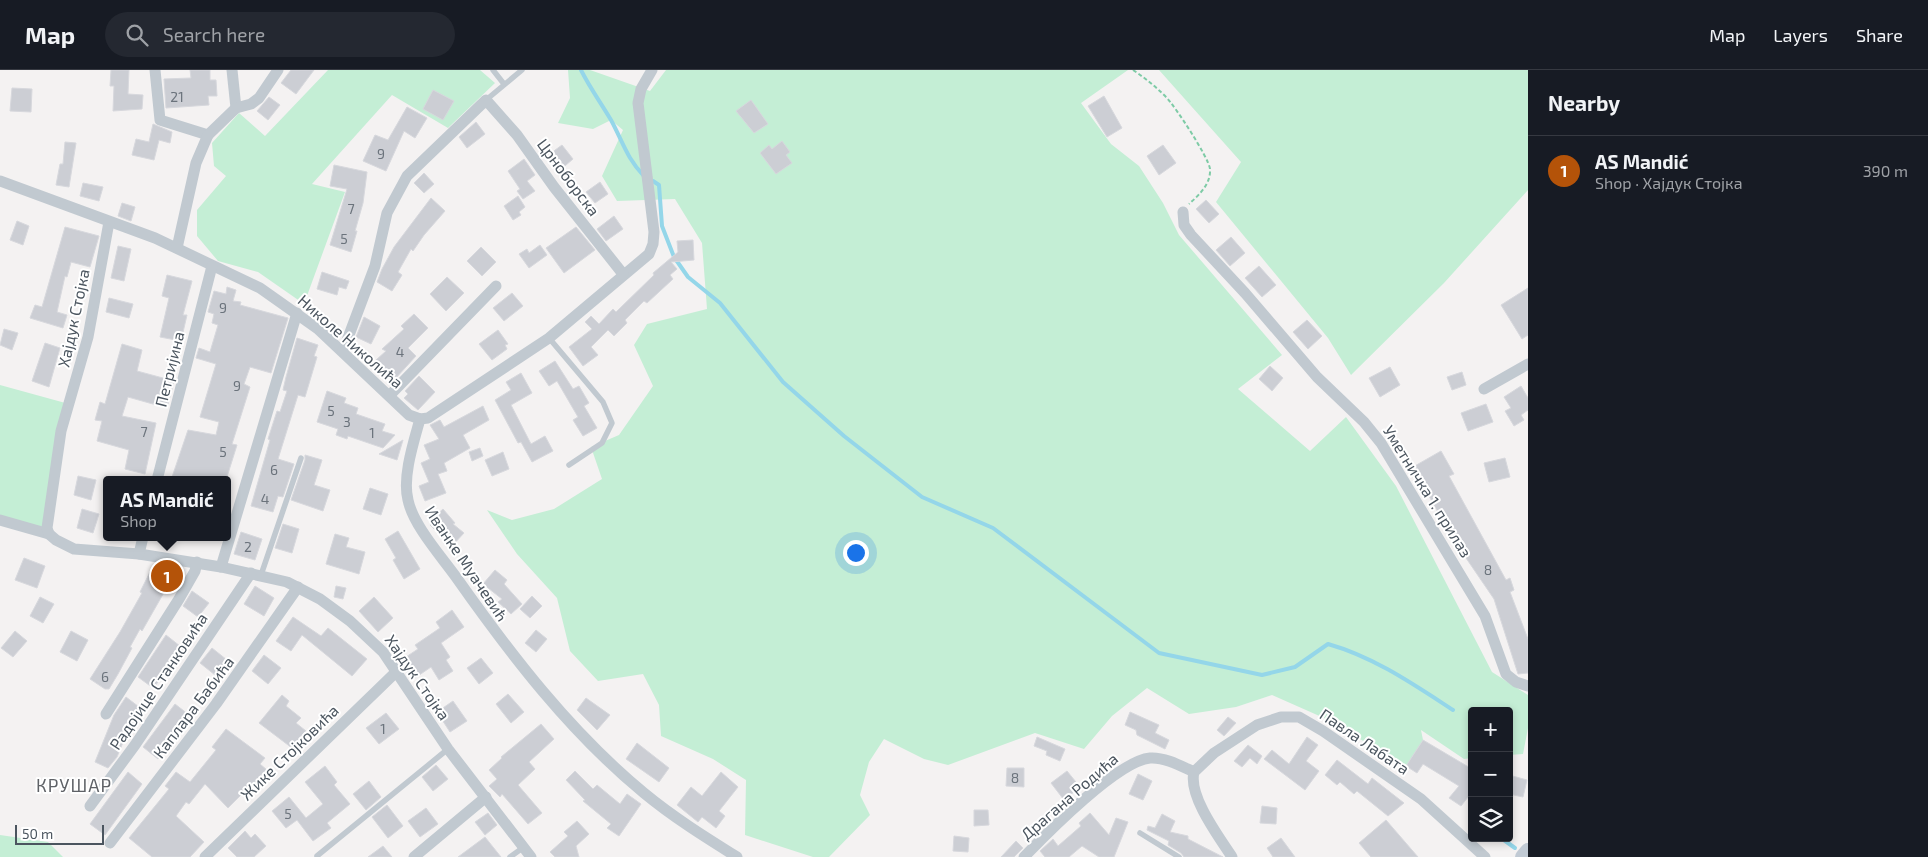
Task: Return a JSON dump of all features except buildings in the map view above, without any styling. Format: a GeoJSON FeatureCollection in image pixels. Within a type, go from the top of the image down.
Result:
{"type":"FeatureCollection","features":[{"type":"Feature","properties":{"kind":"main road"},"geometry":{"type":"LineString","coordinates":[[1523,857],[1528,851]]}},
{"type":"Feature","properties":{"kind":"street"},"geometry":{"type":"LineString","coordinates":[[155,70],[160,120],[208,135]]}},
{"type":"Feature","properties":{"kind":"street"},"geometry":{"type":"LineString","coordinates":[[232,70],[236,108]]}},
{"type":"Feature","properties":{"kind":"street"},"geometry":{"type":"LineString","coordinates":[[177,248],[196,163],[208,135],[236,108],[251,104],[259,98],[278,70]]}},
{"type":"Feature","properties":{"kind":"street"},"geometry":{"type":"LineString","coordinates":[[420,419],[428,418],[464,396],[549,338],[644,258],[652,248],[652,211],[638,103],[641,88],[652,70]]}},
{"type":"Feature","properties":{"kind":"street"},"geometry":{"type":"LineString","coordinates":[[343,352],[375,266],[387,213],[406,176],[486,100]]}},
{"type":"Feature","properties":{"kind":"street","name":"Црноборска"},"geometry":{"type":"LineString","coordinates":[[486,100],[517,134],[539,167],[624,274]]}},
{"type":"Feature","properties":{"kind":"street"},"geometry":{"type":"LineString","coordinates":[[0,181],[109,222]]}},
{"type":"Feature","properties":{"kind":"street","name":"Уметничка 1. прилаз"},"geometry":{"type":"LineString","coordinates":[[1183,212],[1184,225],[1191,236],[1245,293],[1317,377],[1364,422],[1381,443],[1485,616],[1506,674],[1516,682],[1528,686]]}},
{"type":"Feature","properties":{"kind":"street","name":"Николе Николића"},"geometry":{"type":"LineString","coordinates":[[109,222],[177,248],[260,288],[297,313],[343,352],[409,415],[420,419]]}},
{"type":"Feature","properties":{"kind":"street","name":"Хајдук Стојка"},"geometry":{"type":"LineString","coordinates":[[49,534],[47,528],[61,431],[88,337],[109,222]]}},
{"type":"Feature","properties":{"kind":"street","name":"Петријина"},"geometry":{"type":"LineString","coordinates":[[158,476],[212,266]]}},
{"type":"Feature","properties":{"kind":"street"},"geometry":{"type":"LineString","coordinates":[[390,395],[496,286]]}},
{"type":"Feature","properties":{"kind":"street"},"geometry":{"type":"LineString","coordinates":[[231,534],[297,313]]}},
{"type":"Feature","properties":{"kind":"street"},"geometry":{"type":"LineString","coordinates":[[1484,389],[1528,364]]}},
{"type":"Feature","properties":{"kind":"street","name":"Иванке Муачевић"},"geometry":{"type":"LineString","coordinates":[[420,419],[406,486],[408,500],[419,524],[496,633],[559,709],[612,764],[644,793],[690,827],[737,857]]}},
{"type":"Feature","properties":{"kind":"street","name":"Хајдук Стојка"},"geometry":{"type":"LineString","coordinates":[[0,520],[49,534],[56,540],[74,549],[139,554],[197,562],[256,574],[298,587],[320,599],[350,620],[383,652],[448,749],[531,857]]}},
{"type":"Feature","properties":{"kind":"street"},"geometry":{"type":"LineString","coordinates":[[139,554],[142,541]]}},
{"type":"Feature","properties":{"kind":"street"},"geometry":{"type":"LineString","coordinates":[[221,567],[229,541]]}},
{"type":"Feature","properties":{"kind":"street"},"geometry":{"type":"LineString","coordinates":[[106,714],[179,599],[195,571],[197,562]]}},
{"type":"Feature","properties":{"kind":"street","name":"Радојице Станковића"},"geometry":{"type":"LineString","coordinates":[[90,806],[256,574]]}},
{"type":"Feature","properties":{"kind":"street","name":"Каплара Бабића"},"geometry":{"type":"LineString","coordinates":[[110,843],[221,697],[298,587]]}},
{"type":"Feature","properties":{"kind":"street","name":"Жике Стојковића"},"geometry":{"type":"LineString","coordinates":[[205,857],[396,672]]}},
{"type":"Feature","properties":{"kind":"street","name":"Павла Лабата"},"geometry":{"type":"LineString","coordinates":[[1194,772],[1214,753],[1257,725],[1281,717],[1299,717],[1323,731],[1421,799],[1485,857]]}},
{"type":"Feature","properties":{"kind":"street","name":"Драгана Родића"},"geometry":{"type":"LineString","coordinates":[[1024,857],[1046,835],[1126,766],[1153,758],[1178,764],[1194,772]]}},
{"type":"Feature","properties":{"kind":"street"},"geometry":{"type":"LineString","coordinates":[[1194,772],[1193,785],[1203,809],[1232,857]]}},
{"type":"Feature","properties":{"kind":"street"},"geometry":{"type":"LineString","coordinates":[[414,857],[486,797]]}},
{"type":"Feature","properties":{"kind":"lane"},"geometry":{"type":"LineString","coordinates":[[492,70],[504,84]]}},
{"type":"Feature","properties":{"kind":"lane"},"geometry":{"type":"LineString","coordinates":[[486,100],[522,70]]}},
{"type":"Feature","properties":{"kind":"lane"},"geometry":{"type":"LineString","coordinates":[[549,338],[603,402],[612,423],[602,443],[569,465]]}},
{"type":"Feature","properties":{"kind":"lane"},"geometry":{"type":"LineString","coordinates":[[256,574],[301,458]]}},
{"type":"Feature","properties":{"kind":"lane"},"geometry":{"type":"LineString","coordinates":[[317,856],[448,749]]}},
{"type":"Feature","properties":{"kind":"lane"},"geometry":{"type":"LineString","coordinates":[[1140,833],[1179,857]]}},
{"type":"Feature","properties":{"kind":"lane"},"geometry":{"type":"LineString","coordinates":[[510,857],[524,847]]}},
{"type":"Feature","properties":{"kind":"path"},"geometry":{"type":"LineString","coordinates":[[1133,70],[1149,80],[1168,99],[1207,159],[1210,175],[1206,187],[1183,212]]}},
{"type":"Feature","properties":{"kind":"green space"},"geometry":{"type":"Polygon","coordinates":[[[328,70],[480,70],[495,83],[448,128],[392,95],[312,184],[345,192],[304,304],[258,272],[218,261],[197,236],[197,210],[226,176],[214,166],[212,143],[239,113],[265,136],[328,70]]]}},
{"type":"Feature","properties":{"kind":"green space"},"geometry":{"type":"Polygon","coordinates":[[[568,70],[590,70],[650,91],[666,70],[1128,70],[1081,103],[1111,144],[1139,166],[1163,203],[1179,235],[1282,355],[1238,389],[1310,451],[1346,417],[1396,486],[1492,672],[1528,695],[1528,728],[1523,754],[1513,755],[1513,707],[1468,707],[1468,758],[1464,759],[1421,730],[1423,740],[1406,766],[1324,718],[1272,695],[1236,707],[1189,714],[1147,688],[1112,716],[1084,749],[1035,733],[948,765],[924,759],[884,739],[869,762],[860,795],[870,815],[829,857],[813,857],[745,835],[746,780],[713,759],[661,736],[659,705],[643,674],[598,681],[570,651],[557,598],[517,554],[487,510],[512,520],[554,509],[602,479],[591,447],[619,435],[653,386],[634,345],[647,324],[707,309],[702,243],[675,199],[617,201],[602,176],[623,130],[611,120],[593,129],[558,123],[570,98],[568,70]]]}},
{"type":"Feature","properties":{"kind":"green space"},"geometry":{"type":"Polygon","coordinates":[[[1159,70],[1528,70],[1528,190],[1444,283],[1351,375],[1328,338],[1216,202],[1241,162],[1159,70]]]}},
{"type":"Feature","properties":{"kind":"green space"},"geometry":{"type":"Polygon","coordinates":[[[0,385],[69,404],[47,528],[0,520],[0,385]]]}},
{"type":"Feature","properties":{"kind":"green space"},"geometry":{"type":"Polygon","coordinates":[[[0,835],[48,842],[63,857],[0,857],[0,835]]]}},
{"type":"Feature","properties":{"kind":"waterway"},"geometry":{"type":"LineString","coordinates":[[581,70],[611,120],[629,156],[644,176]]}},
{"type":"Feature","properties":{"kind":"waterway"},"geometry":{"type":"LineString","coordinates":[[653,181],[659,185],[662,226],[674,257],[688,277],[720,303],[783,382],[844,436],[922,497],[993,528],[1159,653],[1262,675],[1295,667],[1328,644],[1377,664],[1408,681],[1453,710]]}},
{"type":"Feature","properties":{"kind":"waterway"},"geometry":{"type":"LineString","coordinates":[[1507,842],[1515,848]]}},
{"type":"Feature","properties":{"kind":"place","name":"AS Mandić"},"geometry":{"type":"Point","coordinates":[167,576]}},
{"type":"Feature","properties":{"kind":"district","name":"КРУШАР"},"geometry":{"type":"Point","coordinates":[74,785]}}]}
